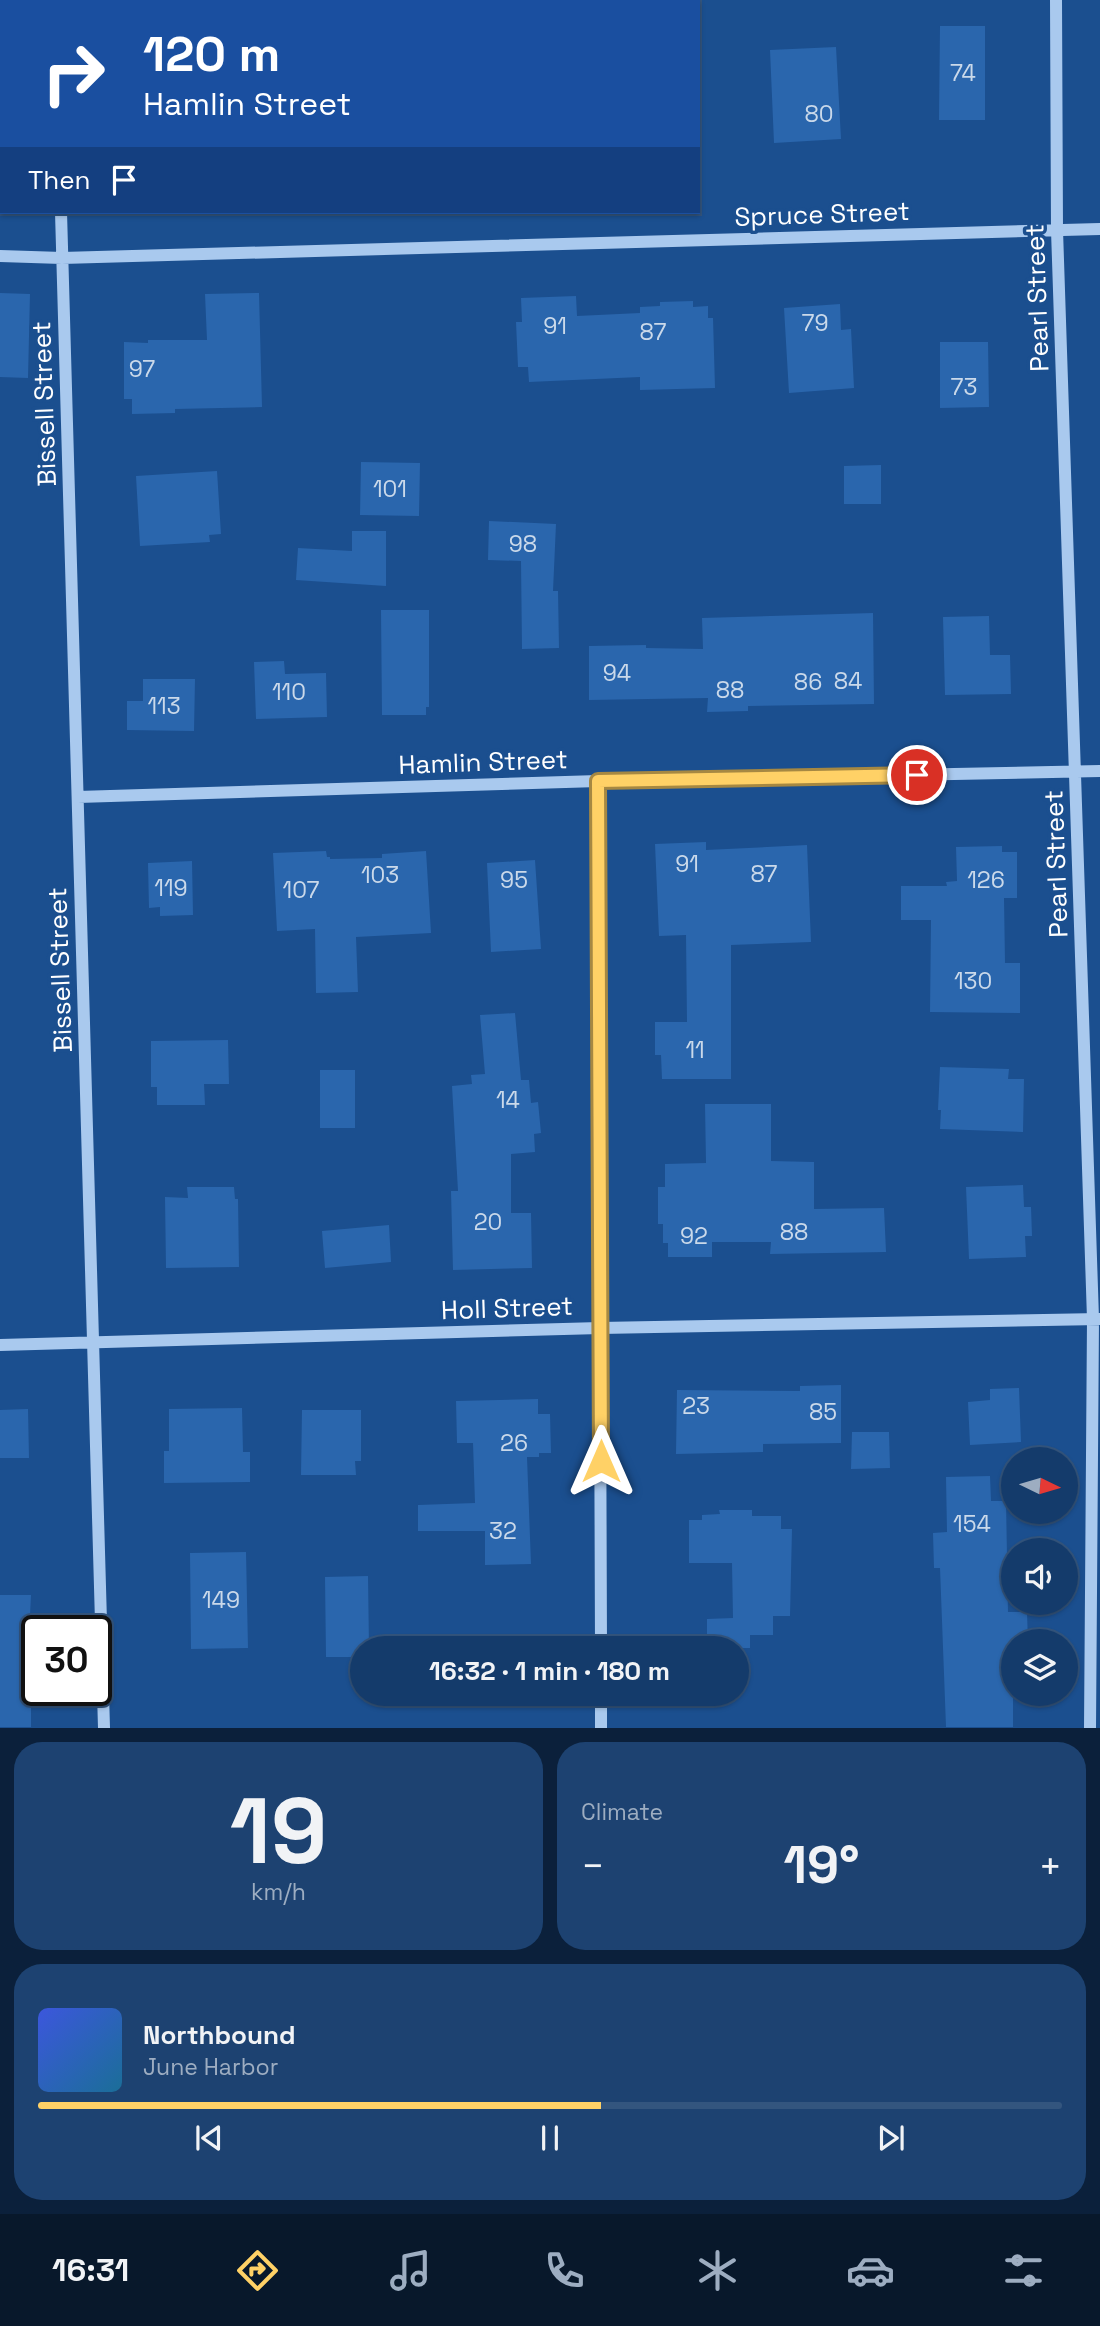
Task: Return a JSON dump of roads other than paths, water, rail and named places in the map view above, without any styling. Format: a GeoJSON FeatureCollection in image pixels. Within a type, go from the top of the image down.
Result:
{"type":"FeatureCollection","features":[{"type":"Feature","properties":{"kind":"street","name":"Pearl Street"},"geometry":{"type":"LineString","coordinates":[[1056,0],[1057,230],[1097,1319],[1090,1727]]}},
{"type":"Feature","properties":{"kind":"street","name":"Bissell Street"},"geometry":{"type":"LineString","coordinates":[[61,214],[104,1727]]}},
{"type":"Feature","properties":{"kind":"street","name":"Spruce Street"},"geometry":{"type":"LineString","coordinates":[[0,256],[62,258],[1100,229]]}},
{"type":"Feature","properties":{"kind":"street","name":"Hamlin Street"},"geometry":{"type":"LineString","coordinates":[[78,797],[598,781],[1100,771]]}},
{"type":"Feature","properties":{"kind":"street"},"geometry":{"type":"LineString","coordinates":[[598,781],[601,1636]]}},
{"type":"Feature","properties":{"kind":"street","name":"Holl Street"},"geometry":{"type":"LineString","coordinates":[[0,1345],[600,1328],[1097,1319]]}},
{"type":"Feature","properties":{"kind":"street"},"geometry":{"type":"LineString","coordinates":[[601,1706],[601,1727]]}}]}
